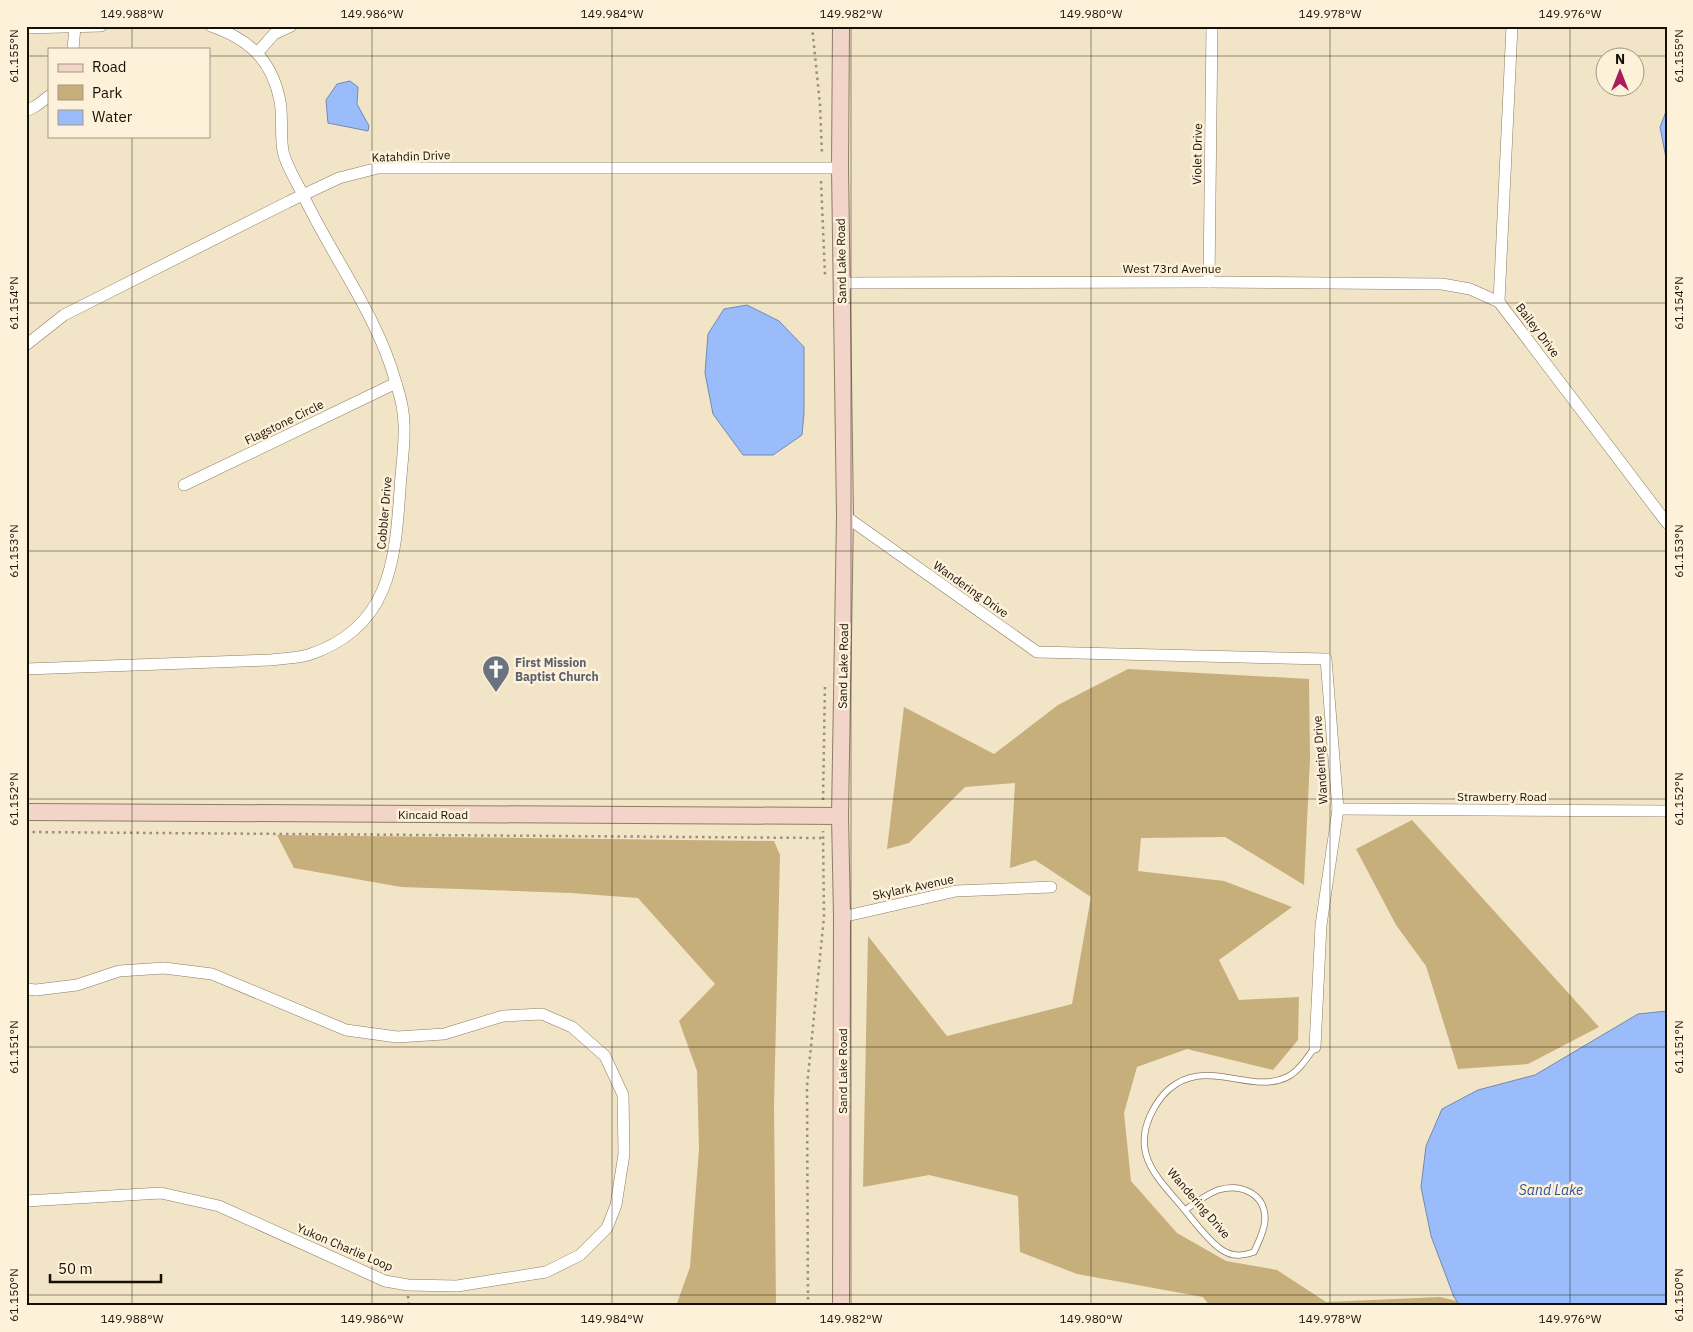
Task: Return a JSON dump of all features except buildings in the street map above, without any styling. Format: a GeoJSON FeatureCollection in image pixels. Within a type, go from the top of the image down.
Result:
{"type":"FeatureCollection","features":[{"type":"Feature","properties":{"kind":"main road","name":"Sand Lake Road"},"geometry":{"type":"LineString","coordinates":[[841,26],[840,168],[845,516],[840,816],[842,917],[841,1306]]}},
{"type":"Feature","properties":{"kind":"main road","name":"Kincaid Road"},"geometry":{"type":"LineString","coordinates":[[26,812],[840,816]]}},
{"type":"Feature","properties":{"kind":"street"},"geometry":{"type":"LineString","coordinates":[[26,28],[101,26]]}},
{"type":"Feature","properties":{"kind":"street"},"geometry":{"type":"LineString","coordinates":[[211,26],[230,33],[258,52],[274,34],[291,26]]}},
{"type":"Feature","properties":{"kind":"street","name":"Violet Drive"},"geometry":{"type":"LineString","coordinates":[[1209,282],[1212,26]]}},
{"type":"Feature","properties":{"kind":"street","name":"Bailey Drive"},"geometry":{"type":"LineString","coordinates":[[1512,26],[1499,302],[1667,524]]}},
{"type":"Feature","properties":{"kind":"street"},"geometry":{"type":"LineString","coordinates":[[73,48],[75,27]]}},
{"type":"Feature","properties":{"kind":"street","name":"Cobbler Drive"},"geometry":{"type":"LineString","coordinates":[[26,669],[270,660],[306,655],[338,643],[362,623],[376,603],[394,556],[404,424],[396,383],[379,334],[303,195],[283,153],[280,102],[273,74],[258,52]]}},
{"type":"Feature","properties":{"kind":"street"},"geometry":{"type":"LineString","coordinates":[[26,111],[48,97]]}},
{"type":"Feature","properties":{"kind":"street","name":"Katahdin Drive"},"geometry":{"type":"LineString","coordinates":[[26,345],[64,315],[339,178],[378,168],[840,168]]}},
{"type":"Feature","properties":{"kind":"street","name":"West 73rd Avenue"},"geometry":{"type":"LineString","coordinates":[[842,283],[1209,282],[1442,284],[1470,289],[1499,302]]}},
{"type":"Feature","properties":{"kind":"street","name":"Flagstone Circle"},"geometry":{"type":"LineString","coordinates":[[184,485],[396,383]]}},
{"type":"Feature","properties":{"kind":"street","name":"Wandering Drive"},"geometry":{"type":"LineString","coordinates":[[845,516],[1037,652],[1326,658],[1338,809],[1321,925],[1314,1047]]}},
{"type":"Feature","properties":{"kind":"street","name":"Strawberry Road"},"geometry":{"type":"LineString","coordinates":[[1338,809],[1667,811]]}},
{"type":"Feature","properties":{"kind":"street","name":"Skylark Avenue"},"geometry":{"type":"LineString","coordinates":[[842,917],[956,891],[1051,887]]}},
{"type":"Feature","properties":{"kind":"street","name":"Yukon Charlie Loop"},"geometry":{"type":"LineString","coordinates":[[26,989],[36,990],[77,985],[119,972],[164,968],[212,974],[346,1030],[397,1037],[444,1034],[503,1016],[542,1014],[572,1026],[605,1056],[623,1095],[624,1154],[616,1205],[607,1228],[580,1255],[546,1272],[457,1286],[408,1285],[385,1281],[219,1206],[161,1193],[26,1201]]}},
{"type":"Feature","properties":{"kind":"lane","name":"Wandering Drive"},"geometry":{"type":"LineString","coordinates":[[1184,1210],[1217,1190],[1235,1186],[1252,1192],[1262,1202],[1265,1220],[1254,1252],[1238,1257],[1222,1250],[1195,1223],[1184,1210],[1153,1173],[1145,1152],[1145,1128],[1157,1100],[1176,1084],[1198,1077],[1219,1075],[1247,1081],[1269,1083],[1287,1077],[1302,1064],[1314,1047]]}},
{"type":"Feature","properties":{"kind":"path"},"geometry":{"type":"LineString","coordinates":[[812,26],[820,105],[825,278]]}},
{"type":"Feature","properties":{"kind":"path"},"geometry":{"type":"LineString","coordinates":[[808,1306],[807,1086],[824,917],[822,815],[825,683]]}},
{"type":"Feature","properties":{"kind":"path"},"geometry":{"type":"LineString","coordinates":[[26,832],[823,838]]}},
{"type":"Feature","properties":{"kind":"green space"},"geometry":{"type":"Polygon","coordinates":[[[1128,669],[1309,679],[1310,759],[1304,885],[1225,837],[1141,838],[1138,871],[1224,881],[1292,907],[1219,960],[1239,1000],[1299,997],[1298,1040],[1273,1070],[1187,1049],[1137,1067],[1124,1113],[1131,1181],[1177,1233],[1226,1261],[1277,1270],[1326,1302],[1440,1297],[1457,1301],[1460,1306],[1210,1306],[1203,1297],[1077,1274],[1020,1252],[1018,1196],[929,1175],[863,1187],[868,936],[947,1036],[1072,1004],[1091,897],[1035,860],[1010,868],[1015,783],[965,787],[909,843],[887,849],[904,707],[994,754],[1058,705],[1128,669]]]}},
{"type":"Feature","properties":{"kind":"green space"},"geometry":{"type":"Polygon","coordinates":[[[1412,820],[1599,1027],[1528,1064],[1458,1069],[1426,966],[1396,925],[1356,849],[1412,820]]]}},
{"type":"Feature","properties":{"kind":"green space"},"geometry":{"type":"Polygon","coordinates":[[[277,835],[774,841],[780,855],[774,1105],[776,1306],[676,1306],[690,1267],[699,1149],[697,1071],[679,1021],[715,984],[638,898],[571,893],[401,887],[294,868],[277,835]]]}},
{"type":"Feature","properties":{"kind":"water"},"geometry":{"type":"Polygon","coordinates":[[[350,81],[358,87],[357,104],[369,126],[368,131],[328,123],[326,100],[337,84],[350,81]]]}},
{"type":"Feature","properties":{"kind":"water"},"geometry":{"type":"Polygon","coordinates":[[[1667,109],[1667,163],[1660,127],[1667,109]]]}},
{"type":"Feature","properties":{"kind":"water"},"geometry":{"type":"Polygon","coordinates":[[[747,305],[779,321],[804,347],[802,435],[773,455],[743,455],[713,414],[705,373],[708,334],[724,309],[747,305]]]}},
{"type":"Feature","properties":{"kind":"water","name":"Sand Lake"},"geometry":{"type":"Polygon","coordinates":[[[1667,1011],[1667,1306],[1460,1306],[1454,1297],[1431,1236],[1421,1187],[1426,1146],[1442,1109],[1478,1090],[1535,1075],[1638,1014],[1667,1011]]]}},
{"type":"Feature","properties":{"kind":"place","name":"First Mission Baptist Church"},"geometry":{"type":"Point","coordinates":[496,693]}}]}
